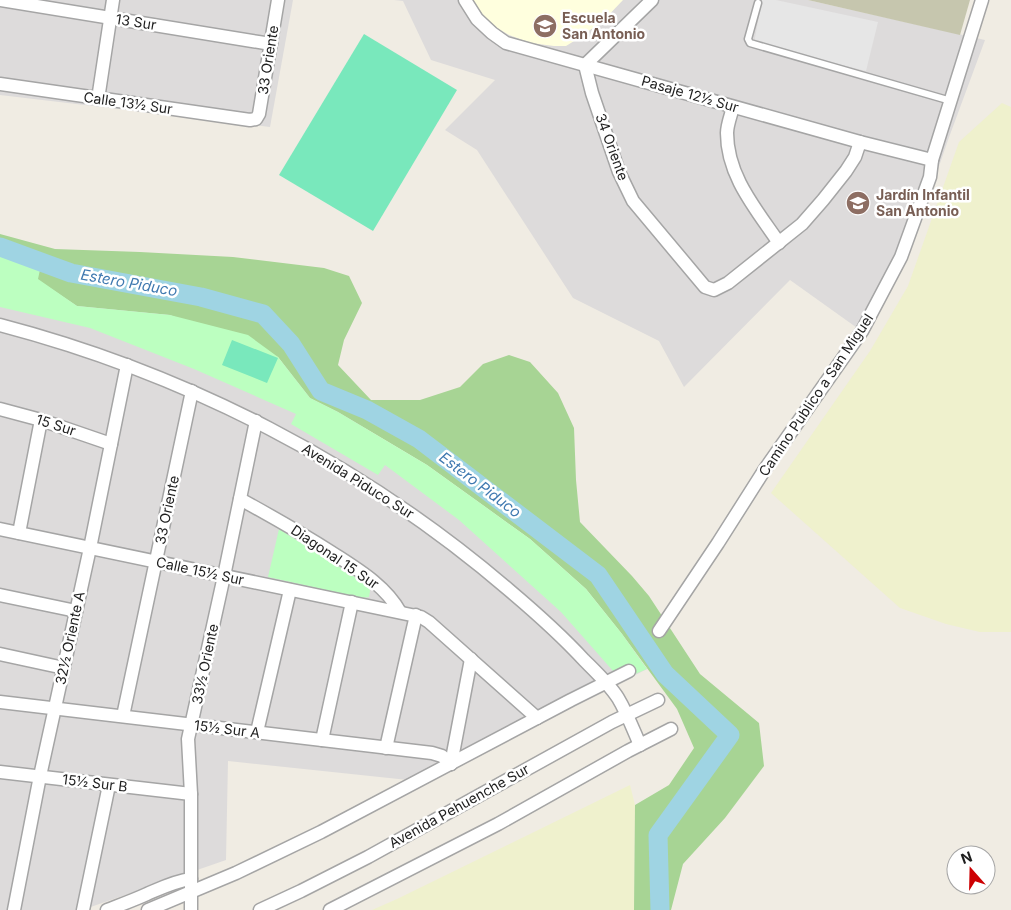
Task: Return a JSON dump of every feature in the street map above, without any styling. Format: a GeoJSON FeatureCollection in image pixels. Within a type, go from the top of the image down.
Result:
{"type":"FeatureCollection","features":[{"type":"Feature","properties":{"kind":"street","name":"13 Sur"},"geometry":{"type":"LineString","coordinates":[[0,0],[271,44]]}},
{"type":"Feature","properties":{"kind":"street"},"geometry":{"type":"LineString","coordinates":[[98,99],[113,0]]}},
{"type":"Feature","properties":{"kind":"street","name":"33 Oriente"},"geometry":{"type":"LineString","coordinates":[[256,119],[259,114],[278,0]]}},
{"type":"Feature","properties":{"kind":"street","name":"Pasaje 12½ Sur"},"geometry":{"type":"LineString","coordinates":[[464,0],[477,19],[506,43],[860,142],[932,160]]}},
{"type":"Feature","properties":{"kind":"street"},"geometry":{"type":"LineString","coordinates":[[585,65],[652,0]]}},
{"type":"Feature","properties":{"kind":"street","name":"Camino Publico a San Miguel"},"geometry":{"type":"LineString","coordinates":[[659,631],[765,469],[862,331],[901,256],[930,177],[932,160],[982,0]]}},
{"type":"Feature","properties":{"kind":"street","name":"34 Oriente"},"geometry":{"type":"LineString","coordinates":[[585,65],[592,93],[619,172],[633,201],[705,286],[714,290],[728,283],[779,243]]}},
{"type":"Feature","properties":{"kind":"street","name":"Calle 13½ Sur"},"geometry":{"type":"LineString","coordinates":[[0,84],[250,120],[256,119]]}},
{"type":"Feature","properties":{"kind":"street"},"geometry":{"type":"LineString","coordinates":[[734,107],[727,132],[730,159],[742,189],[779,243],[802,224],[823,200],[846,171],[855,156],[860,142]]}},
{"type":"Feature","properties":{"kind":"street","name":"Avenida Piduco Sur"},"geometry":{"type":"LineString","coordinates":[[0,325],[63,343],[192,391],[256,421],[357,478],[480,565],[559,635],[606,682],[627,715],[640,745]]}},
{"type":"Feature","properties":{"kind":"street","name":"32½ Oriente A"},"geometry":{"type":"LineString","coordinates":[[14,910],[40,776],[90,548],[127,366]]}},
{"type":"Feature","properties":{"kind":"street","name":"33 Oriente"},"geometry":{"type":"LineString","coordinates":[[123,716],[192,391]]}},
{"type":"Feature","properties":{"kind":"street","name":"15 Sur"},"geometry":{"type":"LineString","coordinates":[[0,409],[41,420],[111,444]]}},
{"type":"Feature","properties":{"kind":"street"},"geometry":{"type":"LineString","coordinates":[[18,533],[41,420]]}},
{"type":"Feature","properties":{"kind":"street","name":"33½ Oriente"},"geometry":{"type":"LineString","coordinates":[[191,910],[191,794],[188,739],[256,421]]}},
{"type":"Feature","properties":{"kind":"street","name":"Diagonal 15 Sur"},"geometry":{"type":"LineString","coordinates":[[240,499],[312,540],[376,583],[389,594],[400,612]]}},
{"type":"Feature","properties":{"kind":"street","name":"Calle 15½ Sur"},"geometry":{"type":"LineString","coordinates":[[0,529],[400,612]]}},
{"type":"Feature","properties":{"kind":"street"},"geometry":{"type":"LineString","coordinates":[[257,732],[290,590]]}},
{"type":"Feature","properties":{"kind":"street"},"geometry":{"type":"LineString","coordinates":[[0,595],[76,611]]}},
{"type":"Feature","properties":{"kind":"street"},"geometry":{"type":"LineString","coordinates":[[322,740],[352,602]]}},
{"type":"Feature","properties":{"kind":"street"},"geometry":{"type":"LineString","coordinates":[[400,612],[429,622],[537,718]]}},
{"type":"Feature","properties":{"kind":"street"},"geometry":{"type":"LineString","coordinates":[[386,748],[416,616]]}},
{"type":"Feature","properties":{"kind":"street"},"geometry":{"type":"LineString","coordinates":[[0,654],[64,668]]}},
{"type":"Feature","properties":{"kind":"street"},"geometry":{"type":"LineString","coordinates":[[451,764],[471,659]]}},
{"type":"Feature","properties":{"kind":"street"},"geometry":{"type":"LineString","coordinates":[[148,910],[191,886],[236,873],[321,832],[629,671]]}},
{"type":"Feature","properties":{"kind":"street","name":"Avenida Pehuenche Sur"},"geometry":{"type":"LineString","coordinates":[[260,910],[368,856],[612,722],[658,700]]}},
{"type":"Feature","properties":{"kind":"street","name":"15½ Sur A"},"geometry":{"type":"LineString","coordinates":[[0,702],[438,754],[447,759],[451,764]]}},
{"type":"Feature","properties":{"kind":"street"},"geometry":{"type":"LineString","coordinates":[[330,910],[498,824],[671,729]]}},
{"type":"Feature","properties":{"kind":"street","name":"15½ Sur B"},"geometry":{"type":"LineString","coordinates":[[0,772],[191,794]]}},
{"type":"Feature","properties":{"kind":"street"},"geometry":{"type":"LineString","coordinates":[[83,910],[109,784]]}},
{"type":"Feature","properties":{"kind":"street"},"geometry":{"type":"LineString","coordinates":[[107,910],[182,880],[191,886]]}},
{"type":"Feature","properties":{"kind":"lane"},"geometry":{"type":"LineString","coordinates":[[758,3],[748,39],[750,43],[950,101]]}},
{"type":"Feature","properties":{"kind":"shaded area"},"geometry":{"type":"Polygon","coordinates":[[[0,0],[293,0],[270,127],[0,95],[0,0]]]}},
{"type":"Feature","properties":{"kind":"shaded area"},"geometry":{"type":"Polygon","coordinates":[[[394,0],[808,0],[985,40],[909,254],[867,335],[790,280],[684,387],[659,341],[573,298],[477,150],[445,130],[495,80],[431,60],[403,1],[394,0]]]}},
{"type":"Feature","properties":{"kind":"shaded area","name":"Escuela San Antonio"},"geometry":{"type":"Polygon","coordinates":[[[468,0],[623,0],[604,20],[579,38],[566,46],[554,46],[531,43],[509,35],[489,23],[468,0]]]}},
{"type":"Feature","properties":{"kind":"shaded area"},"geometry":{"type":"Polygon","coordinates":[[[762,0],[776,0],[878,22],[866,71],[754,43],[762,0]]]}},
{"type":"Feature","properties":{"kind":"shaded area"},"geometry":{"type":"Polygon","coordinates":[[[808,0],[970,0],[960,35],[808,0]]]}},
{"type":"Feature","properties":{"kind":"shaded area"},"geometry":{"type":"Polygon","coordinates":[[[1002,103],[1011,107],[1011,632],[980,632],[946,624],[900,608],[771,493],[870,351],[908,286],[959,142],[1002,103]]]}},
{"type":"Feature","properties":{"kind":"shaded area"},"geometry":{"type":"Polygon","coordinates":[[[0,268],[248,335],[622,634],[647,669],[427,782],[228,761],[226,860],[82,910],[0,910],[0,268]]]}},
{"type":"Feature","properties":{"kind":"shaded area"},"geometry":{"type":"Polygon","coordinates":[[[630,785],[635,805],[634,910],[372,910],[397,899],[630,785]]]}},
{"type":"Feature","properties":{"kind":"green space"},"geometry":{"type":"Polygon","coordinates":[[[364,34],[457,90],[373,231],[279,175],[364,34]]]}},
{"type":"Feature","properties":{"kind":"green space"},"geometry":{"type":"Polygon","coordinates":[[[0,234],[55,249],[233,257],[324,268],[349,276],[362,303],[344,340],[338,365],[371,400],[420,400],[460,387],[483,364],[509,355],[530,362],[558,393],[574,428],[580,522],[649,596],[700,674],[759,723],[764,766],[725,818],[683,864],[671,910],[634,910],[635,805],[669,785],[694,748],[677,709],[586,589],[530,539],[427,465],[338,412],[310,398],[278,357],[170,315],[77,306],[32,276],[0,268],[0,234]]]}},
{"type":"Feature","properties":{"kind":"green space"},"geometry":{"type":"Polygon","coordinates":[[[0,253],[41,265],[38,279],[77,306],[170,315],[248,335],[278,357],[310,398],[338,412],[427,465],[530,539],[586,589],[647,669],[621,680],[561,612],[459,520],[385,465],[378,475],[291,424],[296,414],[194,369],[90,328],[0,307],[0,253]]]}},
{"type":"Feature","properties":{"kind":"green space"},"geometry":{"type":"Polygon","coordinates":[[[232,340],[278,358],[267,383],[222,365],[232,340]]]}},
{"type":"Feature","properties":{"kind":"green space"},"geometry":{"type":"Polygon","coordinates":[[[279,529],[369,586],[369,597],[362,598],[268,577],[279,529]]]}},
{"type":"Feature","properties":{"kind":"waterway","name":"Estero Piduco"},"geometry":{"type":"LineString","coordinates":[[0,247],[71,273],[201,297],[263,314],[291,344],[321,391],[367,410],[419,439],[598,575],[665,674],[730,735],[658,835],[660,910]]}},
{"type":"Feature","properties":{"kind":"place","name":"Escuela San Antonio"},"geometry":{"type":"Point","coordinates":[545,26]}},
{"type":"Feature","properties":{"kind":"place","name":"Jardín Infantil San Antonio"},"geometry":{"type":"Point","coordinates":[858,203]}}]}
